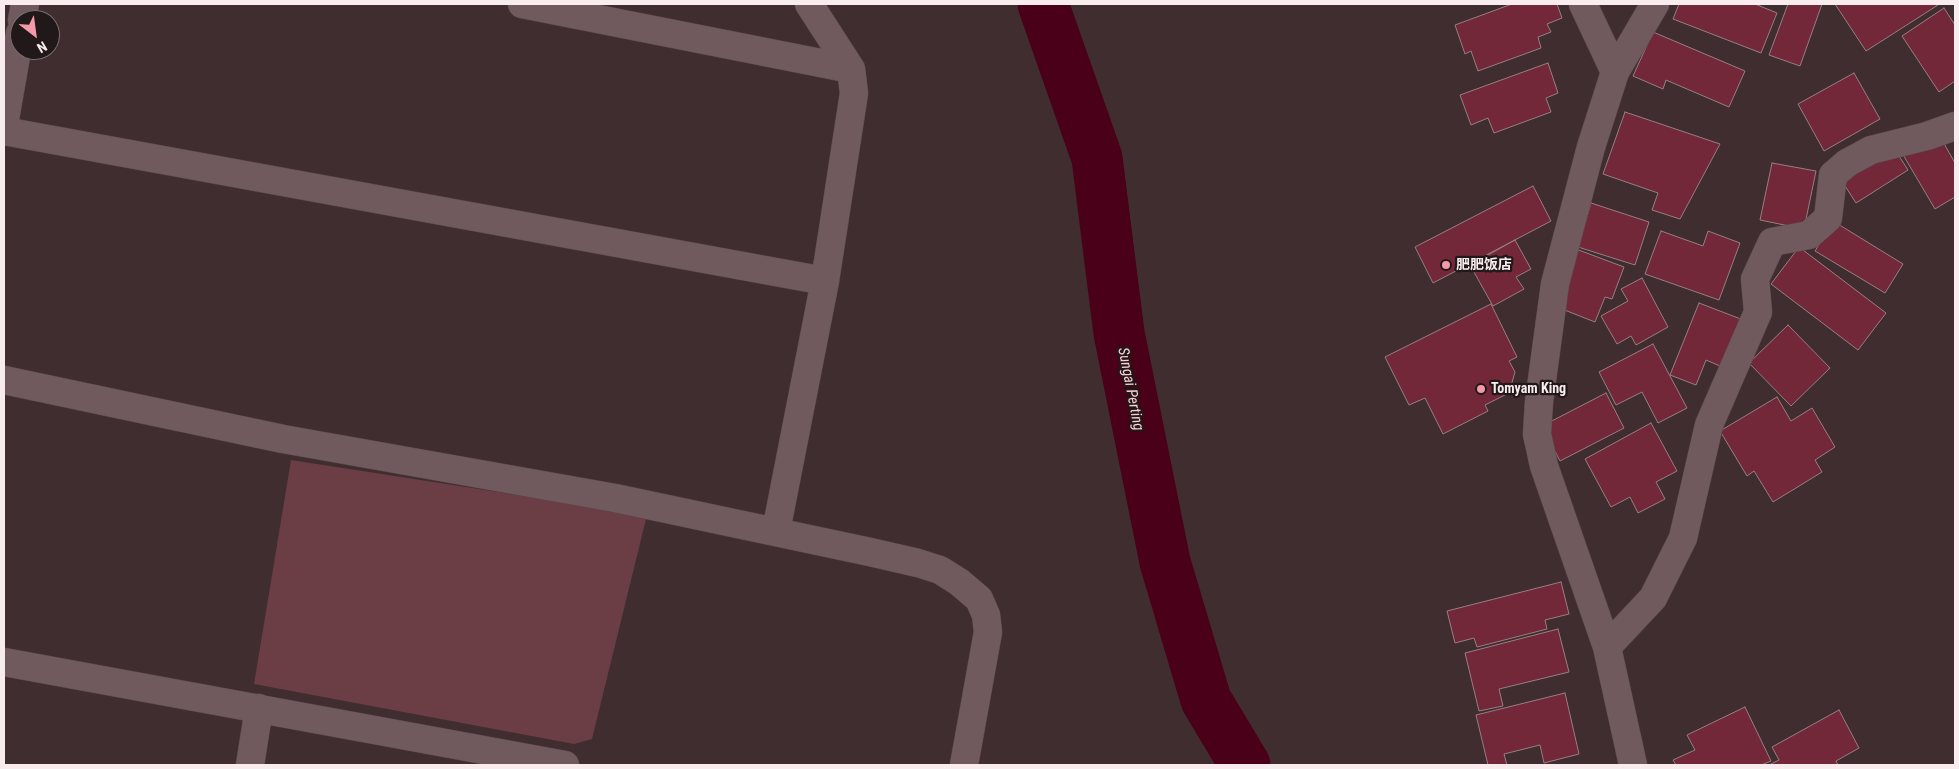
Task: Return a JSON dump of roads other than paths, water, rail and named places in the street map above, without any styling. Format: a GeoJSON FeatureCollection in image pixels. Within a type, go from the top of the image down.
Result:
{"type":"FeatureCollection","features":[{"type":"Feature","properties":{"kind":"street"},"geometry":{"type":"LineString","coordinates":[[522,4],[851,69]]}},
{"type":"Feature","properties":{"kind":"street"},"geometry":{"type":"LineString","coordinates":[[776,532],[825,281],[854,93],[851,69],[809,4]]}},
{"type":"Feature","properties":{"kind":"street"},"geometry":{"type":"LineString","coordinates":[[1583,4],[1615,72]]}},
{"type":"Feature","properties":{"kind":"street"},"geometry":{"type":"LineString","coordinates":[[1633,765],[1606,647],[1544,466],[1537,434],[1539,402],[1555,284],[1591,147],[1615,72],[1655,4]]}},
{"type":"Feature","properties":{"kind":"street"},"geometry":{"type":"LineString","coordinates":[[4,125],[15,60]]}},
{"type":"Feature","properties":{"kind":"street"},"geometry":{"type":"LineString","coordinates":[[1606,647],[1653,598],[1683,538],[1709,425],[1758,312],[1755,279],[1772,242],[1809,235],[1828,218],[1833,175],[1847,163],[1871,150],[1927,136],[1955,126]]}},
{"type":"Feature","properties":{"kind":"street"},"geometry":{"type":"LineString","coordinates":[[4,131],[825,281]]}},
{"type":"Feature","properties":{"kind":"street"},"geometry":{"type":"LineString","coordinates":[[4,380],[283,439],[615,498],[918,563],[940,570],[960,582],[979,599],[986,615],[988,632],[964,765]]}},
{"type":"Feature","properties":{"kind":"street"},"geometry":{"type":"LineString","coordinates":[[4,662],[565,765]]}},
{"type":"Feature","properties":{"kind":"street"},"geometry":{"type":"LineString","coordinates":[[250,765],[259,708]]}},
{"type":"Feature","properties":{"kind":"waterway","name":"Sungai Perting"},"geometry":{"type":"LineString","coordinates":[[1043,4],[1097,158],[1119,333],[1165,562],[1206,700],[1245,765]]}},
{"type":"Feature","properties":{"kind":"place","name":"肥肥饭店"},"geometry":{"type":"Point","coordinates":[1446,265]}},
{"type":"Feature","properties":{"kind":"place","name":"Tomyam King"},"geometry":{"type":"Point","coordinates":[1481,389]}}]}
